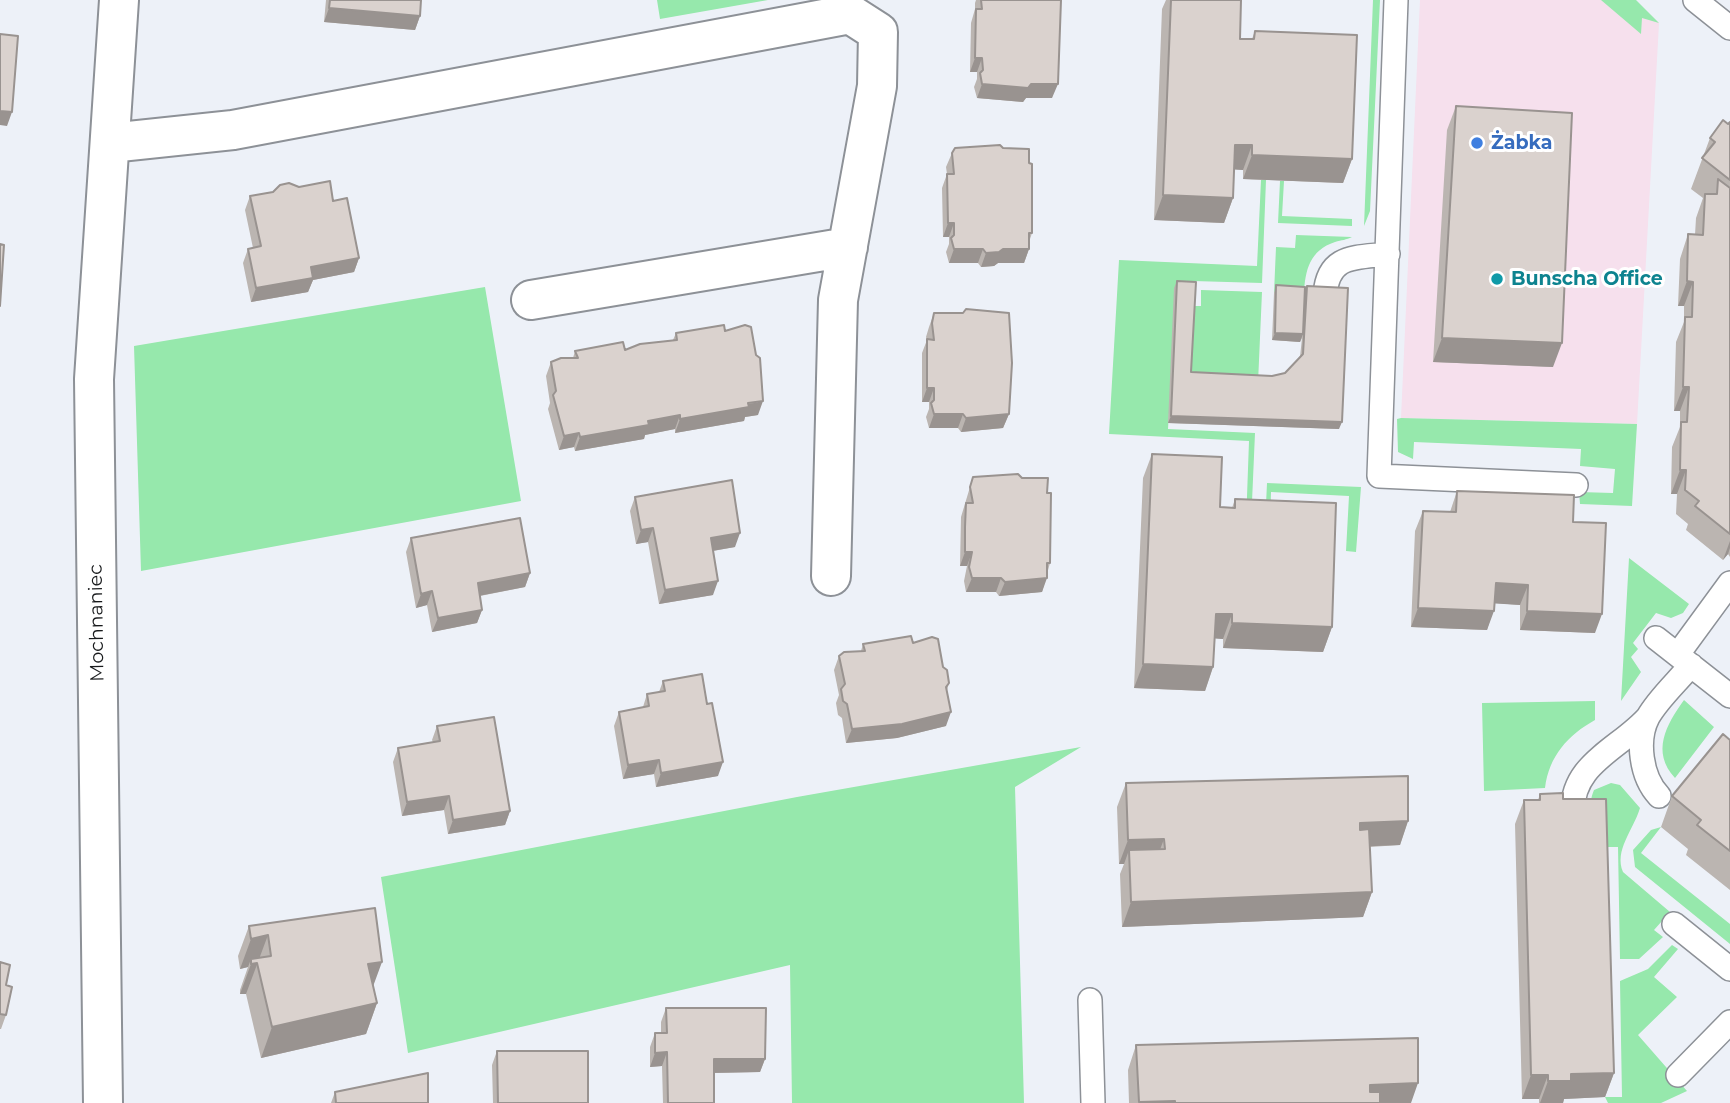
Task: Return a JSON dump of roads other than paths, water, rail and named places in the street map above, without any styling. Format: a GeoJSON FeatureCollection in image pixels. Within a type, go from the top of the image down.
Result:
{"type":"FeatureCollection","features":[{"type":"Feature","properties":{"kind":"street","name":"Mochnaniec"},"geometry":{"type":"LineString","coordinates":[[103,1103],[94,379],[119,0]]}},
{"type":"Feature","properties":{"kind":"street"},"geometry":{"type":"LineString","coordinates":[[110,143],[233,130],[850,14],[878,32],[877,86],[838,300],[831,576]]}},
{"type":"Feature","properties":{"kind":"street"},"geometry":{"type":"LineString","coordinates":[[531,300],[848,247]]}},
{"type":"Feature","properties":{"kind":"lane"},"geometry":{"type":"LineString","coordinates":[[1396,0],[1379,476],[1576,485]]}},
{"type":"Feature","properties":{"kind":"lane"},"geometry":{"type":"LineString","coordinates":[[1695,0],[1730,28]]}},
{"type":"Feature","properties":{"kind":"lane"},"geometry":{"type":"LineString","coordinates":[[1325,295],[1326,278],[1334,266],[1357,258],[1388,254]]}},
{"type":"Feature","properties":{"kind":"lane"},"geometry":{"type":"LineString","coordinates":[[1573,815],[1573,794],[1579,778],[1593,762],[1632,735],[1648,717],[1730,583]]}},
{"type":"Feature","properties":{"kind":"lane"},"geometry":{"type":"LineString","coordinates":[[1656,638],[1730,696]]}},
{"type":"Feature","properties":{"kind":"lane"},"geometry":{"type":"LineString","coordinates":[[1648,717],[1643,739],[1643,760],[1648,783],[1659,796]]}},
{"type":"Feature","properties":{"kind":"lane"},"geometry":{"type":"LineString","coordinates":[[1674,924],[1730,969]]}},
{"type":"Feature","properties":{"kind":"lane"},"geometry":{"type":"LineString","coordinates":[[1090,1000],[1093,1103]]}},
{"type":"Feature","properties":{"kind":"lane"},"geometry":{"type":"LineString","coordinates":[[1678,1075],[1730,1022]]}},
{"type":"Feature","properties":{"kind":"place","name":"Żabka"},"geometry":{"type":"Point","coordinates":[1477,143]}},
{"type":"Feature","properties":{"kind":"place","name":"Bunscha Office"},"geometry":{"type":"Point","coordinates":[1497,279]}}]}
